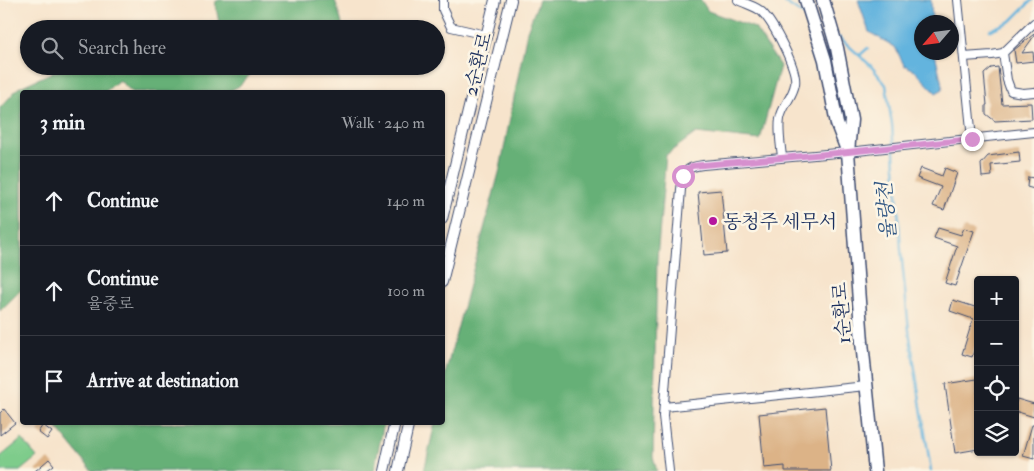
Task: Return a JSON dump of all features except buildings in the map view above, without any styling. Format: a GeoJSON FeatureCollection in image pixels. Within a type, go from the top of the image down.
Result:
{"type":"FeatureCollection","features":[{"type":"Feature","properties":{"kind":"main road","name":"1순환로"},"geometry":{"type":"LineString","coordinates":[[806,0],[825,60],[836,124],[848,152]]}},
{"type":"Feature","properties":{"kind":"main road","name":"1순환로"},"geometry":{"type":"LineString","coordinates":[[823,0],[837,48],[851,120],[848,152],[861,332],[875,471]]}},
{"type":"Feature","properties":{"kind":"street"},"geometry":{"type":"LineString","coordinates":[[442,0],[442,10],[452,27],[486,36]]}},
{"type":"Feature","properties":{"kind":"street","name":"2순환로"},"geometry":{"type":"LineString","coordinates":[[445,207],[495,0]]}},
{"type":"Feature","properties":{"kind":"street","name":"2순환로"},"geometry":{"type":"LineString","coordinates":[[445,270],[511,0]]}},
{"type":"Feature","properties":{"kind":"street"},"geometry":{"type":"LineString","coordinates":[[738,0],[761,10],[788,56],[795,74],[792,96],[784,107],[780,119],[782,158]]}},
{"type":"Feature","properties":{"kind":"street"},"geometry":{"type":"LineString","coordinates":[[958,0],[972,139]]}},
{"type":"Feature","properties":{"kind":"street"},"geometry":{"type":"LineString","coordinates":[[964,57],[992,55],[1002,52],[1034,23]]}},
{"type":"Feature","properties":{"kind":"street"},"geometry":{"type":"LineString","coordinates":[[1002,52],[1011,91],[1034,92]]}},
{"type":"Feature","properties":{"kind":"street"},"geometry":{"type":"LineString","coordinates":[[668,471],[663,416],[681,189],[683,176],[688,169],[692,166],[870,150],[1034,132]]}},
{"type":"Feature","properties":{"kind":"street"},"geometry":{"type":"LineString","coordinates":[[664,407],[866,386]]}},
{"type":"Feature","properties":{"kind":"street"},"geometry":{"type":"LineString","coordinates":[[384,471],[394,425]]}},
{"type":"Feature","properties":{"kind":"street"},"geometry":{"type":"LineString","coordinates":[[398,471],[408,425]]}},
{"type":"Feature","properties":{"kind":"green space"},"geometry":{"type":"Polygon","coordinates":[[[219,0],[335,0],[341,20],[218,20],[215,2],[219,0]]]}},
{"type":"Feature","properties":{"kind":"green space"},"geometry":{"type":"Polygon","coordinates":[[[539,0],[701,0],[708,11],[755,28],[780,66],[760,140],[696,133],[666,155],[657,259],[653,457],[657,471],[424,471],[435,425],[445,425],[446,371],[500,169],[527,31],[539,0]]]}},
{"type":"Feature","properties":{"kind":"green space"},"geometry":{"type":"Polygon","coordinates":[[[46,75],[250,75],[239,86],[232,90],[130,90],[119,80],[107,90],[20,90],[20,291],[0,311],[0,108],[18,88],[46,75]]]}},
{"type":"Feature","properties":{"kind":"green space"},"geometry":{"type":"Polygon","coordinates":[[[55,425],[384,425],[374,471],[92,471],[55,425]]]}},
{"type":"Feature","properties":{"kind":"green space"},"geometry":{"type":"Polygon","coordinates":[[[22,439],[37,457],[20,471],[0,471],[0,457],[22,439]]]}},
{"type":"Feature","properties":{"kind":"water"},"geometry":{"type":"Polygon","coordinates":[[[858,0],[931,0],[932,15],[914,15],[914,60],[937,60],[943,89],[936,93],[915,71],[904,65],[895,47],[869,32],[858,0]]]}},
{"type":"Feature","properties":{"kind":"waterway","name":"율량천"},"geometry":{"type":"LineString","coordinates":[[781,0],[807,17]]}},
{"type":"Feature","properties":{"kind":"waterway"},"geometry":{"type":"LineString","coordinates":[[990,30],[1011,21],[1032,0]]}},
{"type":"Feature","properties":{"kind":"waterway","name":"율량천"},"geometry":{"type":"LineString","coordinates":[[839,37],[871,66],[886,85],[892,125],[909,331],[931,471]]}},
{"type":"Feature","properties":{"kind":"waterway"},"geometry":{"type":"LineString","coordinates":[[860,55],[868,48]]}},
{"type":"Feature","properties":{"kind":"place","name":"동청주 세무서"},"geometry":{"type":"Point","coordinates":[713,221]}},
{"type":"Feature","properties":{"kind":"route"},"geometry":{"type":"LineString","coordinates":[[683,176],[692,166],[972,139]]}}]}
